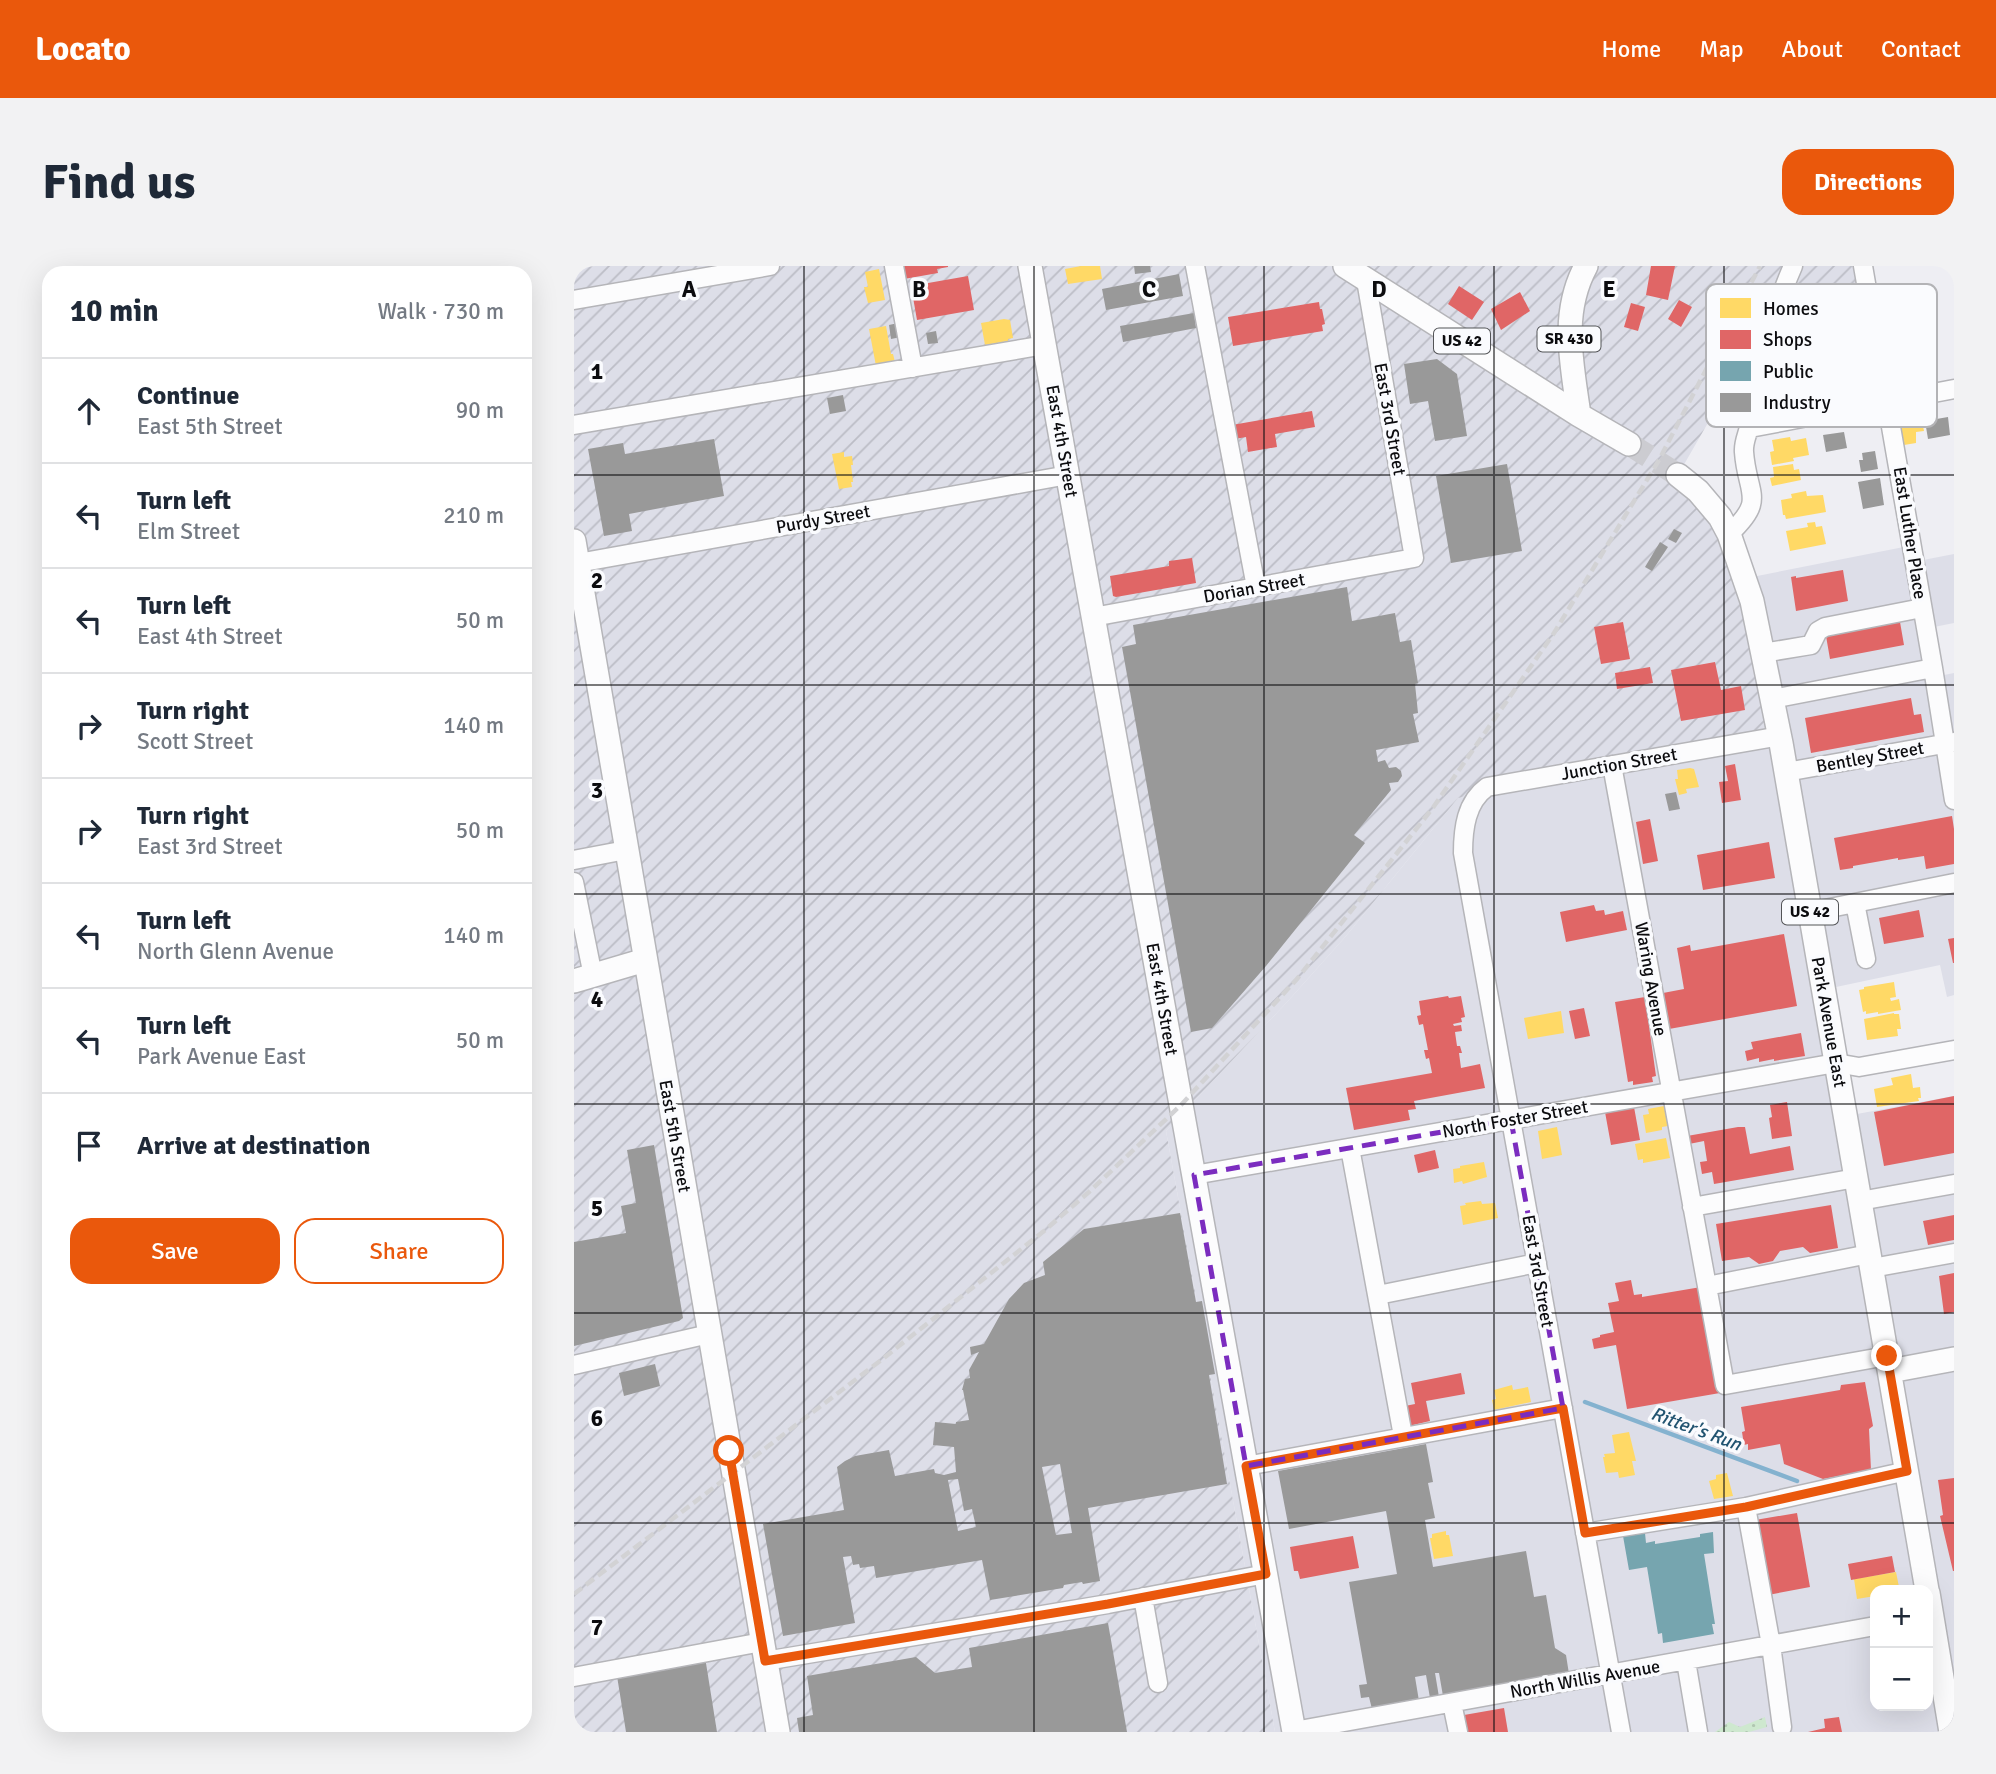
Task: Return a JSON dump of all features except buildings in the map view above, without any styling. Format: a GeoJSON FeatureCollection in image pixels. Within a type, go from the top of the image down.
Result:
{"type":"FeatureCollection","features":[{"type":"Feature","properties":{"kind":"main road","name":"East 4th Street"},"geometry":{"type":"LineString","coordinates":[[1030,266],[1294,1732]]}},
{"type":"Feature","properties":{"kind":"main road","name":"US 42"},"geometry":{"type":"LineString","coordinates":[[1345,266],[1629,444]]}},
{"type":"Feature","properties":{"kind":"main road","name":"SR 430"},"geometry":{"type":"LineString","coordinates":[[1579,415],[1569,347],[1569,328],[1574,294],[1586,266]]}},
{"type":"Feature","properties":{"kind":"main road","name":"Park Avenue East"},"geometry":{"type":"LineString","coordinates":[[1678,475],[1698,491],[1729,534],[1752,601],[1780,736],[1926,1585]]}},
{"type":"Feature","properties":{"kind":"main road","name":"East 5th Street"},"geometry":{"type":"LineString","coordinates":[[576,552],[778,1732]]}},
{"type":"Feature","properties":{"kind":"main road"},"geometry":{"type":"LineString","coordinates":[[583,979],[645,960]]}},
{"type":"Feature","properties":{"kind":"main road"},"geometry":{"type":"LineString","coordinates":[[1888,1363],[1954,1359]]}},
{"type":"Feature","properties":{"kind":"main road","name":"Park Avenue East"},"geometry":{"type":"LineString","coordinates":[[1933,1625],[1951,1720]]}},
{"type":"Feature","properties":{"kind":"street"},"geometry":{"type":"LineString","coordinates":[[574,300],[770,266]]}},
{"type":"Feature","properties":{"kind":"street"},"geometry":{"type":"LineString","coordinates":[[894,266],[913,368]]}},
{"type":"Feature","properties":{"kind":"street"},"geometry":{"type":"LineString","coordinates":[[1195,266],[1256,587]]}},
{"type":"Feature","properties":{"kind":"street"},"geometry":{"type":"LineString","coordinates":[[1785,284],[1793,266]]}},
{"type":"Feature","properties":{"kind":"street","name":"East Luther Place"},"geometry":{"type":"LineString","coordinates":[[1863,266],[1866,284]]}},
{"type":"Feature","properties":{"kind":"street","name":"East 3rd Street"},"geometry":{"type":"LineString","coordinates":[[1366,279],[1414,558]]}},
{"type":"Feature","properties":{"kind":"street"},"geometry":{"type":"LineString","coordinates":[[574,425],[1045,345]]}},
{"type":"Feature","properties":{"kind":"street"},"geometry":{"type":"LineString","coordinates":[[1729,534],[1751,509],[1744,443],[1750,428],[1755,427]]}},
{"type":"Feature","properties":{"kind":"street","name":"East Luther Place"},"geometry":{"type":"LineString","coordinates":[[1892,427],[1922,608],[1949,743],[1954,800]]}},
{"type":"Feature","properties":{"kind":"street","name":"Purdy Street"},"geometry":{"type":"LineString","coordinates":[[576,552],[1068,475]]}},
{"type":"Feature","properties":{"kind":"street","name":"Dorian Street"},"geometry":{"type":"LineString","coordinates":[[1094,617],[1414,558]]}},
{"type":"Feature","properties":{"kind":"street"},"geometry":{"type":"LineString","coordinates":[[1763,653],[1811,645],[1818,631],[1825,627],[1922,608]]}},
{"type":"Feature","properties":{"kind":"street"},"geometry":{"type":"LineString","coordinates":[[1772,699],[1934,668]]}},
{"type":"Feature","properties":{"kind":"street","name":"Junction Street"},"geometry":{"type":"LineString","coordinates":[[1469,810],[1487,787],[1780,736]]}},
{"type":"Feature","properties":{"kind":"street","name":"Bentley Street"},"geometry":{"type":"LineString","coordinates":[[1786,772],[1949,743]]}},
{"type":"Feature","properties":{"kind":"street","name":"Waring Avenue"},"geometry":{"type":"LineString","coordinates":[[1612,765],[1725,1385],[1888,1363]]}},
{"type":"Feature","properties":{"kind":"street","name":"East 3rd Street"},"geometry":{"type":"LineString","coordinates":[[1469,810],[1463,853],[1621,1732]]}},
{"type":"Feature","properties":{"kind":"street"},"geometry":{"type":"LineString","coordinates":[[574,860],[626,850]]}},
{"type":"Feature","properties":{"kind":"street"},"geometry":{"type":"LineString","coordinates":[[574,883],[583,979]]}},
{"type":"Feature","properties":{"kind":"street"},"geometry":{"type":"LineString","coordinates":[[1810,912],[1954,883]]}},
{"type":"Feature","properties":{"kind":"street"},"geometry":{"type":"LineString","coordinates":[[1855,904],[1866,959]]}},
{"type":"Feature","properties":{"kind":"street","name":"North Foster Street"},"geometry":{"type":"LineString","coordinates":[[1194,1175],[1836,1063],[1859,1067],[1954,1050]]}},
{"type":"Feature","properties":{"kind":"street"},"geometry":{"type":"LineString","coordinates":[[1350,1148],[1403,1436]]}},
{"type":"Feature","properties":{"kind":"street"},"geometry":{"type":"LineString","coordinates":[[1690,1201],[1856,1178]]}},
{"type":"Feature","properties":{"kind":"street"},"geometry":{"type":"LineString","coordinates":[[1860,1201],[1954,1184]]}},
{"type":"Feature","properties":{"kind":"street"},"geometry":{"type":"LineString","coordinates":[[1707,1286],[1871,1261],[1954,1253]]}},
{"type":"Feature","properties":{"kind":"street"},"geometry":{"type":"LineString","coordinates":[[1378,1294],[1537,1263]]}},
{"type":"Feature","properties":{"kind":"street"},"geometry":{"type":"LineString","coordinates":[[574,1365],[709,1334]]}},
{"type":"Feature","properties":{"kind":"street"},"geometry":{"type":"LineString","coordinates":[[1246,1466],[1563,1408]]}},
{"type":"Feature","properties":{"kind":"street"},"geometry":{"type":"LineString","coordinates":[[1585,1533],[1746,1507],[1907,1471]]}},
{"type":"Feature","properties":{"kind":"street"},"geometry":{"type":"LineString","coordinates":[[1746,1507],[1782,1727]]}},
{"type":"Feature","properties":{"kind":"street"},"geometry":{"type":"LineString","coordinates":[[574,1677],[1143,1597],[1266,1574]]}},
{"type":"Feature","properties":{"kind":"street"},"geometry":{"type":"LineString","coordinates":[[1143,1597],[1158,1683]]}},
{"type":"Feature","properties":{"kind":"street","name":"North Willis Avenue"},"geometry":{"type":"LineString","coordinates":[[1294,1732],[1870,1627]]}},
{"type":"Feature","properties":{"kind":"street"},"geometry":{"type":"LineString","coordinates":[[1686,1661],[1698,1732]]}},
{"type":"Feature","properties":{"kind":"street"},"geometry":{"type":"LineString","coordinates":[[1452,1703],[1458,1732]]}},
{"type":"Feature","properties":{"kind":"highlighted area"},"geometry":{"type":"Polygon","coordinates":[[[1511,1120],[1563,1408],[1246,1466],[1194,1175],[1511,1120]]]}},
{"type":"Feature","properties":{"kind":"shaded area"},"geometry":{"type":"Polygon","coordinates":[[[574,266],[1871,266],[1874,284],[1706,284],[1706,426],[1678,475],[1720,517],[1781,743],[1458,798],[1346,936],[1166,1131],[1275,1732],[574,1732],[574,266]]]}},
{"type":"Feature","properties":{"kind":"shaded area"},"geometry":{"type":"Polygon","coordinates":[[[1914,545],[1918,561],[1954,554],[1954,623],[1929,628],[1939,676],[1954,673],[1954,995],[1947,997],[1940,965],[1836,987],[1857,1114],[1954,1096],[1954,1732],[1275,1732],[1166,1131],[1346,936],[1458,798],[1781,743],[1747,578],[1914,545]]]}},
{"type":"Feature","properties":{"kind":"green space"},"geometry":{"type":"Polygon","coordinates":[[[1765,1717],[1767,1727],[1749,1732],[1715,1732],[1729,1722],[1740,1727],[1765,1717]]]}},
{"type":"Feature","properties":{"kind":"waterway","name":"Ritter's Run"},"geometry":{"type":"LineString","coordinates":[[1585,1402],[1797,1481]]}},
{"type":"Feature","properties":{"kind":"tunnel"},"geometry":{"type":"LineString","coordinates":[[1629,444],[1678,475]]}},
{"type":"Feature","properties":{"kind":"railway"},"geometry":{"type":"LineString","coordinates":[[1751,284],[1760,266]]}},
{"type":"Feature","properties":{"kind":"railway"},"geometry":{"type":"LineString","coordinates":[[574,1594],[880,1361],[1044,1231],[1181,1105],[1297,979],[1432,809],[1554,633],[1659,460],[1706,370]]}},
{"type":"Feature","properties":{"kind":"route"},"geometry":{"type":"LineString","coordinates":[[729,1451],[765,1661],[1108,1604],[1266,1574],[1246,1466],[1563,1408],[1585,1533],[1746,1507],[1907,1471],[1887,1356]]}}]}
